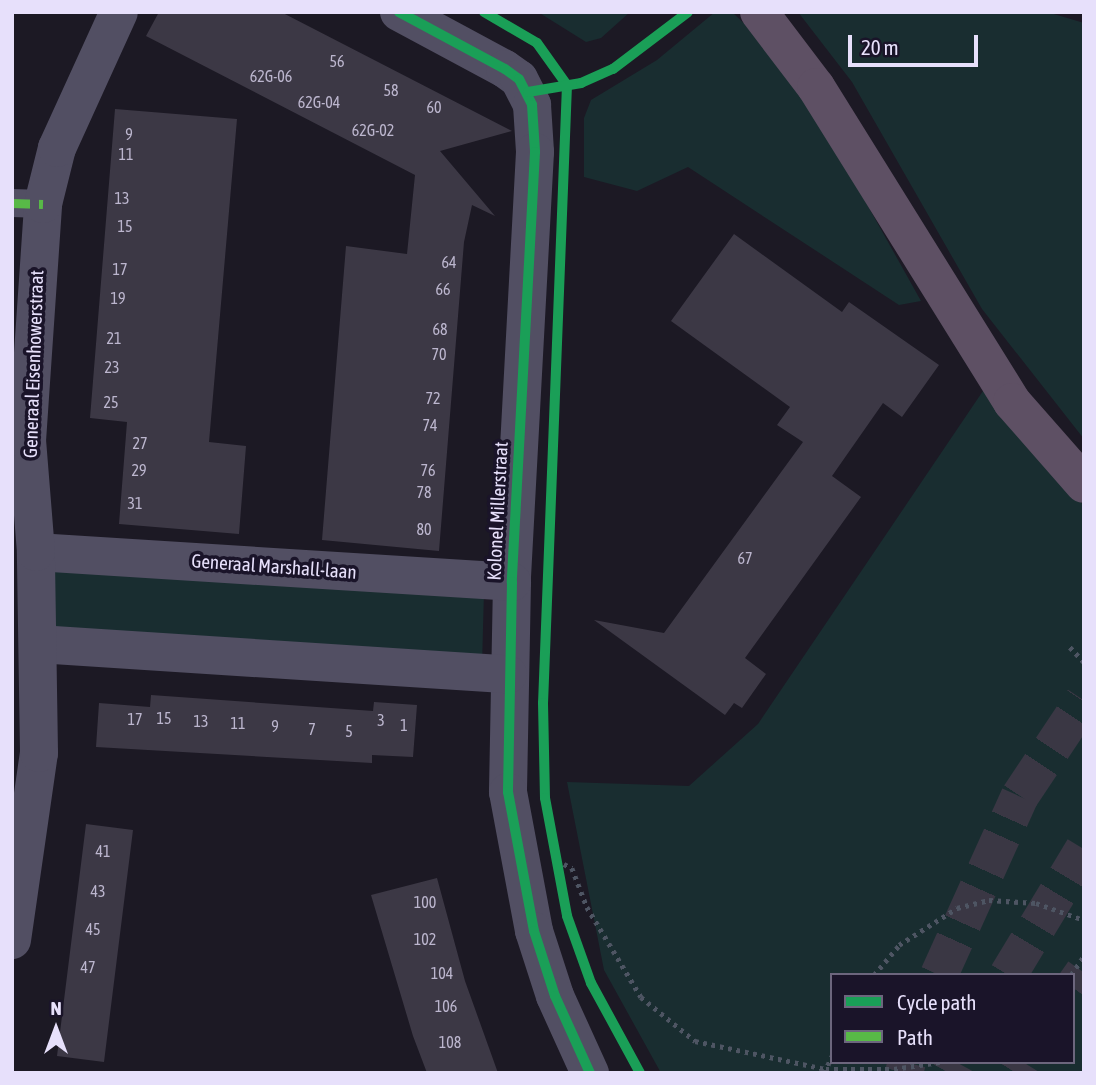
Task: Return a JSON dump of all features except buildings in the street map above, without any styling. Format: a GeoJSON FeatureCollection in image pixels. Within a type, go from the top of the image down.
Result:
{"type":"FeatureCollection","features":[{"type":"Feature","properties":{"kind":"highway"},"geometry":{"type":"LineString","coordinates":[[759,12],[816,87],[1012,402],[1084,484]]}},
{"type":"Feature","properties":{"kind":"street","name":"Generaal Eisenhowerstraat"},"geometry":{"type":"LineString","coordinates":[[12,940],[38,753],[36,552],[22,335],[27,204],[57,148],[118,12]]}},
{"type":"Feature","properties":{"kind":"street","name":"Kolonel Millerstraat"},"geometry":{"type":"LineString","coordinates":[[399,12],[505,69],[519,79],[532,105],[535,152],[508,674],[508,792],[517,860],[555,996],[590,1073]]}},
{"type":"Feature","properties":{"kind":"street","name":"Generaal Marshall-laan"},"geometry":{"type":"LineString","coordinates":[[36,552],[512,582]]}},
{"type":"Feature","properties":{"kind":"street"},"geometry":{"type":"LineString","coordinates":[[38,644],[508,674]]}},
{"type":"Feature","properties":{"kind":"path"},"geometry":{"type":"LineString","coordinates":[[1070,647],[1084,662]]}},
{"type":"Feature","properties":{"kind":"path"},"geometry":{"type":"LineString","coordinates":[[553,860],[559,882]]}},
{"type":"Feature","properties":{"kind":"path"},"geometry":{"type":"LineString","coordinates":[[553,860],[572,868],[614,957],[640,997],[672,1026],[727,1051],[825,1071],[894,1069],[926,1064]]}},
{"type":"Feature","properties":{"kind":"path"},"geometry":{"type":"LineString","coordinates":[[876,973],[899,945],[957,908],[989,900],[1036,903],[1084,920]]}},
{"type":"Feature","properties":{"kind":"path"},"geometry":{"type":"LineString","coordinates":[[1072,973],[1084,956]]}},
{"type":"Feature","properties":{"kind":"green space"},"geometry":{"type":"Polygon","coordinates":[[[538,12],[630,12],[601,38],[586,42],[538,12]]]}},
{"type":"Feature","properties":{"kind":"green space"},"geometry":{"type":"Polygon","coordinates":[[[715,12],[732,12],[755,34],[826,131],[921,301],[899,305],[688,167],[637,191],[584,177],[584,118],[591,100],[657,60],[715,12]]]}},
{"type":"Feature","properties":{"kind":"green space"},"geometry":{"type":"Polygon","coordinates":[[[798,12],[1047,12],[1084,23],[1084,439],[982,309],[852,82],[798,12]]]}},
{"type":"Feature","properties":{"kind":"green space"},"geometry":{"type":"Polygon","coordinates":[[[987,385],[1084,506],[1084,1073],[661,1073],[604,970],[567,782],[689,786],[758,724],[987,385]]]}},
{"type":"Feature","properties":{"kind":"green space"},"geometry":{"type":"Polygon","coordinates":[[[52,563],[484,591],[482,666],[47,635],[52,563]]]}},
{"type":"Feature","properties":{"kind":"tunnel"},"geometry":{"type":"LineString","coordinates":[[940,973],[1020,796],[1084,700]]}},
{"type":"Feature","properties":{"kind":"tunnel"},"geometry":{"type":"LineString","coordinates":[[1009,973],[1084,849]]}},
{"type":"Feature","properties":{"kind":"tunnel"},"geometry":{"type":"LineString","coordinates":[[1075,985],[1084,972]]}},
{"type":"Feature","properties":{"kind":"tunnel"},"geometry":{"type":"LineString","coordinates":[[904,1073],[906,1064]]}},
{"type":"Feature","properties":{"kind":"tunnel"},"geometry":{"type":"LineString","coordinates":[[949,1073],[954,1064]]}},
{"type":"Feature","properties":{"kind":"tunnel"},"geometry":{"type":"LineString","coordinates":[[1016,1073],[1022,1064]]}},
{"type":"Feature","properties":{"kind":"marked path"},"geometry":{"type":"LineString","coordinates":[[12,203],[43,204]]}},
{"type":"Feature","properties":{"kind":"cycle path"},"geometry":{"type":"LineString","coordinates":[[399,12],[505,69],[519,79],[532,105],[535,152],[512,582],[508,792],[534,931],[555,996],[590,1073]]}},
{"type":"Feature","properties":{"kind":"cycle path"},"geometry":{"type":"LineString","coordinates":[[484,12],[537,43],[567,85],[543,703],[545,798],[567,916],[591,983],[640,1073]]}},
{"type":"Feature","properties":{"kind":"cycle path"},"geometry":{"type":"LineString","coordinates":[[528,92],[581,83],[613,69],[688,12]]}}]}
